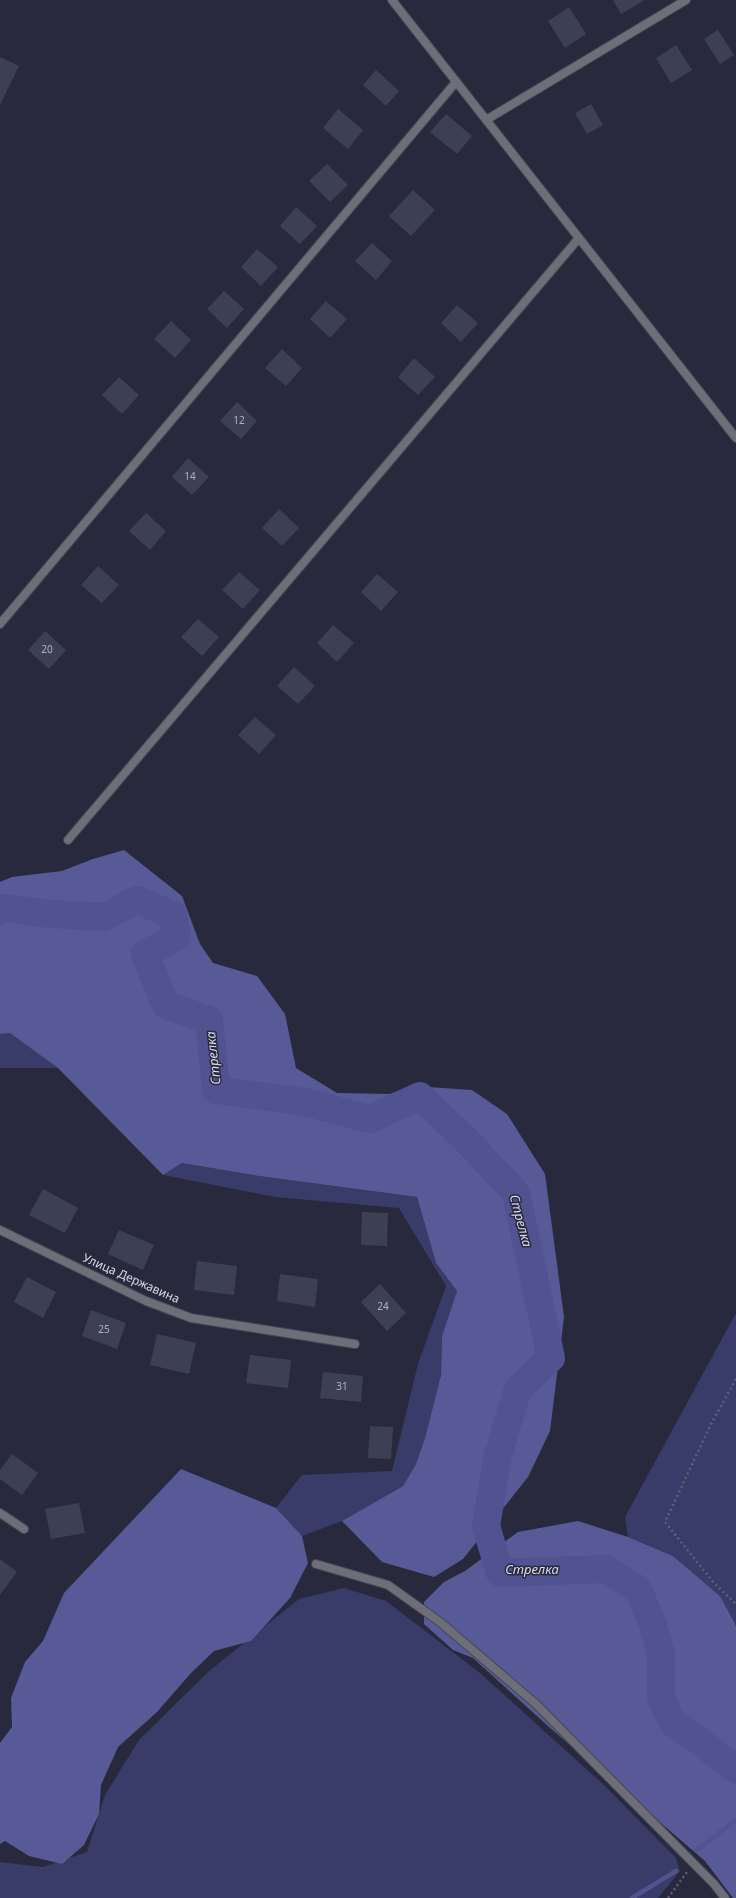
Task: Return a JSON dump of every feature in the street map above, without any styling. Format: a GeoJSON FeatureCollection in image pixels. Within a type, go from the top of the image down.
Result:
{"type":"FeatureCollection","features":[{"type":"Feature","properties":{"kind":"street"},"geometry":{"type":"LineString","coordinates":[[392,0],[736,438]]}},
{"type":"Feature","properties":{"kind":"street"},"geometry":{"type":"LineString","coordinates":[[486,120],[686,0]]}},
{"type":"Feature","properties":{"kind":"street"},"geometry":{"type":"LineString","coordinates":[[0,624],[456,82]]}},
{"type":"Feature","properties":{"kind":"street"},"geometry":{"type":"LineString","coordinates":[[68,840],[579,238]]}},
{"type":"Feature","properties":{"kind":"street","name":"Улица Державина"},"geometry":{"type":"LineString","coordinates":[[0,1230],[146,1301],[191,1318],[354,1344]]}},
{"type":"Feature","properties":{"kind":"street"},"geometry":{"type":"LineString","coordinates":[[0,1513],[24,1529]]}},
{"type":"Feature","properties":{"kind":"street"},"geometry":{"type":"LineString","coordinates":[[316,1564],[388,1585],[440,1622],[536,1704],[714,1884],[725,1898]]}},
{"type":"Feature","properties":{"kind":"path"},"geometry":{"type":"LineString","coordinates":[[736,1379],[711,1424],[665,1522],[714,1583],[736,1604]]}},
{"type":"Feature","properties":{"kind":"path"},"geometry":{"type":"LineString","coordinates":[[668,1898],[693,1864]]}},
{"type":"Feature","properties":{"kind":"shaded area"},"geometry":{"type":"Polygon","coordinates":[[[124,850],[182,896],[200,944],[213,963],[257,976],[285,1014],[296,1068],[337,1093],[390,1094],[413,1086],[472,1090],[507,1114],[545,1174],[564,1317],[550,1431],[528,1477],[463,1559],[434,1577],[382,1562],[342,1521],[403,1486],[416,1464],[425,1438],[441,1375],[442,1336],[457,1291],[436,1263],[417,1197],[259,1176],[182,1163],[163,1175],[58,1068],[10,1033],[0,1034],[0,882],[12,877],[62,871],[93,859],[124,850]]]}},
{"type":"Feature","properties":{"kind":"shaded area"},"geometry":{"type":"Polygon","coordinates":[[[10,1032],[58,1068],[0,1068],[0,1034],[10,1032]]]}},
{"type":"Feature","properties":{"kind":"shaded area"},"geometry":{"type":"Polygon","coordinates":[[[182,1163],[259,1176],[417,1197],[436,1263],[457,1291],[442,1336],[441,1375],[425,1438],[416,1464],[403,1486],[342,1521],[302,1536],[276,1508],[302,1475],[392,1471],[418,1364],[446,1286],[399,1208],[275,1197],[163,1175],[182,1163]]]}},
{"type":"Feature","properties":{"kind":"shaded area"},"geometry":{"type":"Polygon","coordinates":[[[736,1313],[736,1627],[720,1596],[673,1556],[628,1537],[625,1517],[736,1313]]]}},
{"type":"Feature","properties":{"kind":"shaded area"},"geometry":{"type":"Polygon","coordinates":[[[181,1469],[276,1508],[302,1536],[308,1563],[290,1598],[251,1641],[214,1651],[191,1673],[157,1712],[118,1747],[101,1785],[99,1814],[84,1845],[62,1864],[29,1856],[5,1841],[0,1844],[0,1743],[12,1727],[11,1698],[25,1662],[43,1641],[64,1593],[181,1469]]]}},
{"type":"Feature","properties":{"kind":"shaded area"},"geometry":{"type":"Polygon","coordinates":[[[578,1521],[628,1537],[673,1556],[720,1596],[734,1622],[736,1627],[736,1898],[733,1898],[705,1861],[549,1727],[473,1658],[453,1650],[424,1624],[424,1602],[444,1582],[465,1571],[518,1532],[578,1521]]]}},
{"type":"Feature","properties":{"kind":"shaded area"},"geometry":{"type":"Polygon","coordinates":[[[344,1588],[386,1601],[480,1673],[605,1786],[676,1858],[680,1871],[658,1898],[0,1898],[0,1862],[43,1867],[87,1852],[105,1795],[139,1740],[208,1672],[299,1599],[344,1588]]]}},
{"type":"Feature","properties":{"kind":"building"},"geometry":{"type":"Polygon","coordinates":[[[613,0],[645,0],[621,14],[613,0]]]}},
{"type":"Feature","properties":{"kind":"building"},"geometry":{"type":"Polygon","coordinates":[[[569,7],[586,34],[565,48],[548,21],[569,7]]]}},
{"type":"Feature","properties":{"kind":"building"},"geometry":{"type":"Polygon","coordinates":[[[718,30],[734,55],[720,64],[704,39],[718,30]]]}},
{"type":"Feature","properties":{"kind":"building"},"geometry":{"type":"Polygon","coordinates":[[[676,45],[692,70],[671,83],[656,58],[676,45]]]}},
{"type":"Feature","properties":{"kind":"building"},"geometry":{"type":"Polygon","coordinates":[[[0,57],[19,66],[0,105],[0,57]]]}},
{"type":"Feature","properties":{"kind":"building"},"geometry":{"type":"Polygon","coordinates":[[[376,70],[399,91],[386,106],[363,85],[376,70]]]}},
{"type":"Feature","properties":{"kind":"building"},"geometry":{"type":"Polygon","coordinates":[[[591,104],[603,125],[587,134],[575,113],[591,104]]]}},
{"type":"Feature","properties":{"kind":"building"},"geometry":{"type":"Polygon","coordinates":[[[338,109],[363,130],[348,149],[323,128],[338,109]]]}},
{"type":"Feature","properties":{"kind":"building"},"geometry":{"type":"Polygon","coordinates":[[[446,114],[472,136],[457,154],[430,132],[446,114]]]}},
{"type":"Feature","properties":{"kind":"building"},"geometry":{"type":"Polygon","coordinates":[[[327,164],[348,185],[330,202],[309,181],[327,164]]]}},
{"type":"Feature","properties":{"kind":"building"},"geometry":{"type":"Polygon","coordinates":[[[413,190],[435,210],[411,236],[389,216],[413,190]]]}},
{"type":"Feature","properties":{"kind":"building"},"geometry":{"type":"Polygon","coordinates":[[[296,207],[317,226],[300,244],[280,226],[296,207]]]}},
{"type":"Feature","properties":{"kind":"building"},"geometry":{"type":"Polygon","coordinates":[[[372,243],[392,261],[376,280],[355,261],[372,243]]]}},
{"type":"Feature","properties":{"kind":"building"},"geometry":{"type":"Polygon","coordinates":[[[257,249],[278,267],[261,286],[241,267],[257,249]]]}},
{"type":"Feature","properties":{"kind":"building"},"geometry":{"type":"Polygon","coordinates":[[[224,291],[244,309],[227,328],[207,309],[224,291]]]}},
{"type":"Feature","properties":{"kind":"building"},"geometry":{"type":"Polygon","coordinates":[[[326,301],[347,319],[330,338],[310,319],[326,301]]]}},
{"type":"Feature","properties":{"kind":"building"},"geometry":{"type":"Polygon","coordinates":[[[457,305],[478,323],[461,342],[441,323],[457,305]]]}},
{"type":"Feature","properties":{"kind":"building"},"geometry":{"type":"Polygon","coordinates":[[[171,321],[191,340],[175,358],[154,339],[171,321]]]}},
{"type":"Feature","properties":{"kind":"building"},"geometry":{"type":"Polygon","coordinates":[[[282,349],[302,368],[286,386],[265,368],[282,349]]]}},
{"type":"Feature","properties":{"kind":"building"},"geometry":{"type":"Polygon","coordinates":[[[414,358],[435,377],[418,395],[398,377],[414,358]]]}},
{"type":"Feature","properties":{"kind":"building"},"geometry":{"type":"Polygon","coordinates":[[[119,377],[139,395],[122,414],[102,395],[119,377]]]}},
{"type":"Feature","properties":{"kind":"building"},"geometry":{"type":"Polygon","coordinates":[[[237,402],[257,421],[241,439],[220,421],[237,402]]]}},
{"type":"Feature","properties":{"kind":"building"},"geometry":{"type":"Polygon","coordinates":[[[188,458],[209,477],[192,495],[172,477],[188,458]]]}},
{"type":"Feature","properties":{"kind":"building"},"geometry":{"type":"Polygon","coordinates":[[[279,509],[299,528],[282,546],[262,528],[279,509]]]}},
{"type":"Feature","properties":{"kind":"building"},"geometry":{"type":"Polygon","coordinates":[[[146,513],[166,531],[150,550],[129,531],[146,513]]]}},
{"type":"Feature","properties":{"kind":"building"},"geometry":{"type":"Polygon","coordinates":[[[98,566],[119,585],[102,603],[81,585],[98,566]]]}},
{"type":"Feature","properties":{"kind":"building"},"geometry":{"type":"Polygon","coordinates":[[[239,572],[260,590],[243,609],[222,590],[239,572]]]}},
{"type":"Feature","properties":{"kind":"building"},"geometry":{"type":"Polygon","coordinates":[[[377,574],[398,592],[381,611],[361,592],[377,574]]]}},
{"type":"Feature","properties":{"kind":"building"},"geometry":{"type":"Polygon","coordinates":[[[198,619],[219,637],[202,656],[181,637],[198,619]]]}},
{"type":"Feature","properties":{"kind":"building"},"geometry":{"type":"Polygon","coordinates":[[[333,625],[354,643],[337,662],[317,643],[333,625]]]}},
{"type":"Feature","properties":{"kind":"building"},"geometry":{"type":"Polygon","coordinates":[[[45,631],[66,650],[49,669],[28,650],[45,631]]]}},
{"type":"Feature","properties":{"kind":"building"},"geometry":{"type":"Polygon","coordinates":[[[294,667],[315,686],[298,704],[277,686],[294,667]]]}},
{"type":"Feature","properties":{"kind":"building"},"geometry":{"type":"Polygon","coordinates":[[[255,717],[276,735],[259,754],[238,735],[255,717]]]}},
{"type":"Feature","properties":{"kind":"building"},"geometry":{"type":"Polygon","coordinates":[[[43,1189],[78,1208],[65,1233],[29,1215],[43,1189]]]}},
{"type":"Feature","properties":{"kind":"building"},"geometry":{"type":"Polygon","coordinates":[[[362,1212],[388,1213],[387,1246],[361,1245],[362,1212]]]}},
{"type":"Feature","properties":{"kind":"building"},"geometry":{"type":"Polygon","coordinates":[[[119,1230],[154,1245],[143,1270],[108,1254],[119,1230]]]}},
{"type":"Feature","properties":{"kind":"building"},"geometry":{"type":"Polygon","coordinates":[[[197,1261],[237,1266],[234,1295],[194,1290],[197,1261]]]}},
{"type":"Feature","properties":{"kind":"building"},"geometry":{"type":"Polygon","coordinates":[[[280,1274],[318,1279],[315,1307],[277,1301],[280,1274]]]}},
{"type":"Feature","properties":{"kind":"building"},"geometry":{"type":"Polygon","coordinates":[[[27,1277],[56,1292],[43,1318],[14,1302],[27,1277]]]}},
{"type":"Feature","properties":{"kind":"building"},"geometry":{"type":"Polygon","coordinates":[[[380,1284],[406,1313],[387,1331],[361,1302],[380,1284]]]}},
{"type":"Feature","properties":{"kind":"building"},"geometry":{"type":"Polygon","coordinates":[[[91,1310],[126,1323],[117,1349],[82,1336],[91,1310]]]}},
{"type":"Feature","properties":{"kind":"building"},"geometry":{"type":"Polygon","coordinates":[[[157,1334],[196,1343],[189,1374],[150,1365],[157,1334]]]}},
{"type":"Feature","properties":{"kind":"building"},"geometry":{"type":"Polygon","coordinates":[[[250,1355],[291,1360],[288,1388],[246,1383],[250,1355]]]}},
{"type":"Feature","properties":{"kind":"building"},"geometry":{"type":"Polygon","coordinates":[[[323,1372],[363,1376],[361,1402],[320,1398],[323,1372]]]}},
{"type":"Feature","properties":{"kind":"building"},"geometry":{"type":"Polygon","coordinates":[[[370,1426],[393,1427],[391,1459],[368,1458],[370,1426]]]}},
{"type":"Feature","properties":{"kind":"building"},"geometry":{"type":"Polygon","coordinates":[[[12,1454],[38,1473],[22,1495],[0,1479],[0,1470],[12,1454]]]}},
{"type":"Feature","properties":{"kind":"building"},"geometry":{"type":"Polygon","coordinates":[[[79,1503],[85,1533],[51,1539],[45,1509],[79,1503]]]}},
{"type":"Feature","properties":{"kind":"building"},"geometry":{"type":"Polygon","coordinates":[[[0,1559],[17,1572],[0,1595],[0,1559]]]}},
{"type":"Feature","properties":{"kind":"waterway","name":"Стрелка"},"geometry":{"type":"LineString","coordinates":[[0,911],[4,908],[51,914],[104,917],[137,900],[173,915],[177,937],[145,954],[166,1005],[209,1020],[216,1090],[305,1102],[370,1119],[420,1096],[470,1144],[516,1193],[551,1358],[518,1389],[498,1455],[486,1526],[500,1573],[606,1569],[638,1589],[652,1623],[661,1653],[661,1698],[673,1723],[697,1739],[736,1770]]}},
{"type":"Feature","properties":{"kind":"waterway"},"geometry":{"type":"LineString","coordinates":[[697,1850],[736,1820]]}},
{"type":"Feature","properties":{"kind":"waterway"},"geometry":{"type":"LineString","coordinates":[[632,1898],[676,1871]]}}]}
